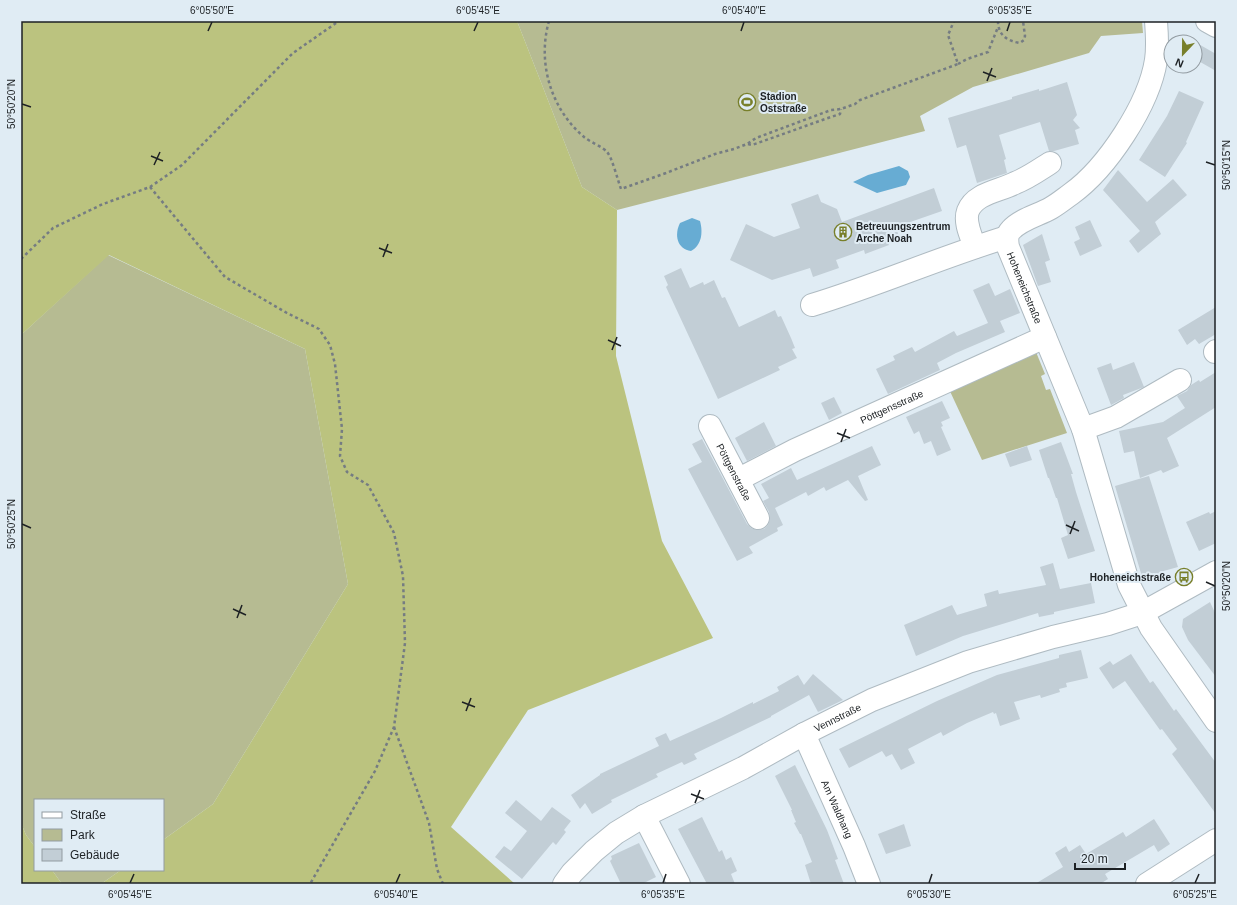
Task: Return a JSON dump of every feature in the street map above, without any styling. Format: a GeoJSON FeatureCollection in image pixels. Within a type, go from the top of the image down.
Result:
{"type":"FeatureCollection","features":[{"type":"Feature","properties":{"kind":"street"},"geometry":{"type":"LineString","coordinates":[[812,304],[848,294],[975,247],[1007,237],[1011,230],[1051,208],[1072,193],[1092,176],[1133,120],[1148,88],[1156,61],[1159,21]]}},
{"type":"Feature","properties":{"kind":"street"},"geometry":{"type":"LineString","coordinates":[[1207,21],[1216,26]]}},
{"type":"Feature","properties":{"kind":"street"},"geometry":{"type":"LineString","coordinates":[[975,247],[966,220],[968,210],[975,201],[984,195],[1014,184],[1050,163]]}},
{"type":"Feature","properties":{"kind":"street","name":"Hoheneichstraße"},"geometry":{"type":"LineString","coordinates":[[1007,237],[1012,260],[1083,428],[1128,585],[1142,613],[1169,655],[1216,721]]}},
{"type":"Feature","properties":{"kind":"street","name":"Pöttgensstraße"},"geometry":{"type":"LineString","coordinates":[[739,480],[796,450],[1045,337]]}},
{"type":"Feature","properties":{"kind":"street"},"geometry":{"type":"LineString","coordinates":[[1083,428],[1116,416],[1180,380]]}},
{"type":"Feature","properties":{"kind":"street","name":"Pöttgenstraße"},"geometry":{"type":"LineString","coordinates":[[710,426],[758,518]]}},
{"type":"Feature","properties":{"kind":"street","name":"Vennstraße"},"geometry":{"type":"LineString","coordinates":[[564,884],[572,873],[616,833],[644,816],[743,768],[804,734],[872,700],[968,662],[1053,637],[1108,624],[1142,613],[1216,572]]}},
{"type":"Feature","properties":{"kind":"street","name":"Am Waldhang"},"geometry":{"type":"LineString","coordinates":[[804,734],[854,846],[869,884]]}},
{"type":"Feature","properties":{"kind":"street"},"geometry":{"type":"LineString","coordinates":[[644,816],[679,884]]}},
{"type":"Feature","properties":{"kind":"street"},"geometry":{"type":"LineString","coordinates":[[1147,884],[1216,840]]}},
{"type":"Feature","properties":{"kind":"path"},"geometry":{"type":"LineString","coordinates":[[21,258],[53,228],[103,204],[150,187],[182,165],[293,53],[339,21]]}},
{"type":"Feature","properties":{"kind":"path"},"geometry":{"type":"LineString","coordinates":[[549,21],[546,32],[544,52],[551,89],[558,105],[569,122],[584,137],[608,152],[621,189],[715,154],[734,149],[747,144],[756,138],[831,110],[840,109],[855,104],[860,100],[988,52],[998,27],[998,21]]}},
{"type":"Feature","properties":{"kind":"path"},"geometry":{"type":"LineString","coordinates":[[954,21],[948,35],[958,64]]}},
{"type":"Feature","properties":{"kind":"path"},"geometry":{"type":"LineString","coordinates":[[998,27],[1002,36],[1020,43],[1024,40],[1025,36],[1023,21]]}},
{"type":"Feature","properties":{"kind":"path"},"geometry":{"type":"LineString","coordinates":[[747,144],[752,145],[840,114],[840,109]]}},
{"type":"Feature","properties":{"kind":"path"},"geometry":{"type":"LineString","coordinates":[[150,187],[226,277],[287,313],[319,329],[330,345],[335,364],[342,429],[340,456],[347,472],[368,485],[394,532],[403,576],[405,643],[394,727],[374,771],[310,884]]}},
{"type":"Feature","properties":{"kind":"path"},"geometry":{"type":"LineString","coordinates":[[394,727],[429,823],[437,869],[443,884]]}},
{"type":"Feature","properties":{"kind":"green space"},"geometry":{"type":"Polygon","coordinates":[[[21,21],[517,21],[582,187],[617,210],[616,356],[662,541],[713,638],[528,710],[451,827],[515,884],[101,884],[120,871],[164,871],[164,839],[213,804],[348,584],[305,349],[109,255],[21,335],[21,21]]]}},
{"type":"Feature","properties":{"kind":"green space","name":"Stadion Oststraße"},"geometry":{"type":"Polygon","coordinates":[[[517,21],[1142,21],[1143,33],[1101,36],[1089,53],[973,87],[920,116],[925,131],[617,210],[582,187],[517,21]]]}},
{"type":"Feature","properties":{"kind":"green space"},"geometry":{"type":"Polygon","coordinates":[[[108,255],[305,349],[348,584],[213,804],[164,839],[164,799],[34,799],[34,846],[26,835],[21,823],[21,335],[108,255]]]}},
{"type":"Feature","properties":{"kind":"green space"},"geometry":{"type":"Polygon","coordinates":[[[1036,352],[1045,374],[1041,376],[1046,390],[1050,389],[1067,433],[982,460],[948,387],[1036,352]]]}},
{"type":"Feature","properties":{"kind":"green space"},"geometry":{"type":"Polygon","coordinates":[[[21,823],[26,835],[34,846],[34,871],[53,871],[62,884],[21,884],[21,823]]]}},
{"type":"Feature","properties":{"kind":"green space"},"geometry":{"type":"Polygon","coordinates":[[[53,871],[120,871],[101,884],[62,884],[53,871]]]}},
{"type":"Feature","properties":{"kind":"water"},"geometry":{"type":"Polygon","coordinates":[[[899,166],[908,171],[910,177],[906,185],[877,193],[853,182],[868,175],[899,166]]]}},
{"type":"Feature","properties":{"kind":"water"},"geometry":{"type":"Polygon","coordinates":[[[692,218],[700,221],[701,238],[695,248],[691,251],[686,250],[680,244],[677,237],[677,232],[680,223],[692,218]]]}},
{"type":"Feature","properties":{"kind":"building"},"geometry":{"type":"Polygon","coordinates":[[[1203,47],[1216,54],[1216,71],[1203,64],[1203,47]]]}},
{"type":"Feature","properties":{"kind":"building"},"geometry":{"type":"Polygon","coordinates":[[[1067,82],[1077,115],[1073,120],[1080,128],[1075,130],[1079,144],[1049,151],[1040,122],[999,135],[1006,159],[1004,160],[1007,173],[977,183],[966,145],[957,148],[948,118],[1012,99],[1012,97],[1039,89],[1039,91],[1067,82]]]}},
{"type":"Feature","properties":{"kind":"building"},"geometry":{"type":"Polygon","coordinates":[[[1179,91],[1204,102],[1186,142],[1187,143],[1165,177],[1139,160],[1167,116],[1179,91]]]}},
{"type":"Feature","properties":{"kind":"building"},"geometry":{"type":"Polygon","coordinates":[[[1118,170],[1147,202],[1173,179],[1187,195],[1155,222],[1161,234],[1138,253],[1129,241],[1140,231],[1103,190],[1118,170]]]}},
{"type":"Feature","properties":{"kind":"building","name":"Betreuungszentrum Arche Noah"},"geometry":{"type":"Polygon","coordinates":[[[934,188],[942,211],[896,227],[899,237],[887,241],[889,245],[865,254],[864,250],[836,260],[839,268],[813,277],[810,268],[772,280],[730,260],[746,224],[774,237],[800,228],[791,204],[818,194],[821,202],[837,209],[842,222],[934,188]]]}},
{"type":"Feature","properties":{"kind":"building"},"geometry":{"type":"Polygon","coordinates":[[[1090,220],[1102,246],[1080,256],[1074,242],[1080,239],[1075,227],[1090,220]]]}},
{"type":"Feature","properties":{"kind":"building"},"geometry":{"type":"Polygon","coordinates":[[[1042,234],[1050,260],[1045,262],[1051,282],[1038,286],[1023,245],[1042,234]]]}},
{"type":"Feature","properties":{"kind":"building"},"geometry":{"type":"Polygon","coordinates":[[[681,268],[690,288],[703,282],[704,285],[714,280],[722,298],[725,297],[739,327],[775,310],[778,317],[781,316],[795,348],[792,349],[797,358],[778,367],[780,370],[718,399],[666,287],[668,285],[664,276],[681,268]]]}},
{"type":"Feature","properties":{"kind":"building"},"geometry":{"type":"Polygon","coordinates":[[[989,283],[995,296],[1010,289],[1020,313],[1000,321],[1005,332],[956,353],[937,363],[940,370],[888,394],[876,369],[895,360],[893,356],[912,347],[915,352],[954,331],[957,336],[988,323],[973,290],[989,283]]]}},
{"type":"Feature","properties":{"kind":"building"},"geometry":{"type":"Polygon","coordinates":[[[1216,307],[1216,334],[1199,344],[1195,339],[1187,345],[1178,330],[1216,307]]]}},
{"type":"Feature","properties":{"kind":"building"},"geometry":{"type":"Polygon","coordinates":[[[1134,362],[1144,387],[1123,395],[1124,398],[1111,405],[1097,368],[1111,363],[1113,370],[1134,362]]]}},
{"type":"Feature","properties":{"kind":"building"},"geometry":{"type":"Polygon","coordinates":[[[1216,372],[1216,407],[1167,438],[1179,466],[1163,473],[1161,470],[1140,478],[1134,451],[1124,453],[1119,431],[1163,422],[1185,408],[1177,396],[1187,391],[1191,385],[1199,380],[1200,382],[1216,372]]]}},
{"type":"Feature","properties":{"kind":"building"},"geometry":{"type":"Polygon","coordinates":[[[834,397],[842,413],[829,420],[821,403],[834,397]]]}},
{"type":"Feature","properties":{"kind":"building"},"geometry":{"type":"Polygon","coordinates":[[[942,401],[950,418],[941,422],[943,426],[941,427],[951,450],[937,456],[931,441],[924,444],[919,431],[914,434],[906,417],[942,401]]]}},
{"type":"Feature","properties":{"kind":"building"},"geometry":{"type":"Polygon","coordinates":[[[764,422],[776,446],[747,461],[735,438],[764,422]]]}},
{"type":"Feature","properties":{"kind":"building"},"geometry":{"type":"Polygon","coordinates":[[[702,439],[747,524],[751,528],[757,530],[764,529],[768,525],[770,519],[769,512],[763,501],[769,498],[761,484],[791,468],[797,480],[872,446],[881,465],[858,476],[868,500],[865,501],[848,480],[826,491],[824,487],[808,496],[806,492],[775,508],[783,525],[777,528],[778,531],[749,547],[753,553],[737,561],[688,469],[702,462],[692,444],[702,439]]]}},
{"type":"Feature","properties":{"kind":"building"},"geometry":{"type":"Polygon","coordinates":[[[1061,442],[1073,474],[1071,474],[1076,492],[1095,551],[1068,559],[1061,538],[1068,535],[1057,498],[1048,478],[1039,450],[1061,442]]]}},
{"type":"Feature","properties":{"kind":"building"},"geometry":{"type":"Polygon","coordinates":[[[1027,446],[1032,460],[1010,467],[1005,454],[1027,446]]]}},
{"type":"Feature","properties":{"kind":"building"},"geometry":{"type":"Polygon","coordinates":[[[1149,476],[1178,567],[1160,572],[1161,575],[1143,580],[1115,486],[1149,476]]]}},
{"type":"Feature","properties":{"kind":"building"},"geometry":{"type":"Polygon","coordinates":[[[1216,511],[1216,543],[1199,551],[1186,522],[1209,512],[1210,514],[1216,511]]]}},
{"type":"Feature","properties":{"kind":"building"},"geometry":{"type":"Polygon","coordinates":[[[1053,563],[1060,589],[1091,583],[1095,603],[1054,612],[1054,614],[1039,617],[1038,613],[963,636],[916,656],[904,625],[952,605],[957,615],[987,606],[984,594],[998,590],[999,594],[1046,585],[1040,567],[1053,563]]]}},
{"type":"Feature","properties":{"kind":"building"},"geometry":{"type":"Polygon","coordinates":[[[1210,602],[1216,615],[1216,677],[1188,640],[1182,627],[1183,619],[1210,602]]]}},
{"type":"Feature","properties":{"kind":"building"},"geometry":{"type":"Polygon","coordinates":[[[1081,650],[1088,678],[1066,683],[1067,687],[1059,689],[1060,692],[1041,698],[1040,695],[1014,702],[1020,719],[1000,726],[996,713],[994,714],[993,712],[967,723],[943,736],[941,732],[908,749],[915,763],[901,770],[892,754],[886,757],[882,751],[849,768],[839,749],[937,701],[997,675],[1059,658],[1059,655],[1081,650]]]}},
{"type":"Feature","properties":{"kind":"building"},"geometry":{"type":"Polygon","coordinates":[[[1131,654],[1150,683],[1153,681],[1174,711],[1176,709],[1216,763],[1216,814],[1172,754],[1177,749],[1162,729],[1160,730],[1125,681],[1113,689],[1099,668],[1110,661],[1113,665],[1131,654]]]}},
{"type":"Feature","properties":{"kind":"building"},"geometry":{"type":"Polygon","coordinates":[[[813,674],[843,700],[818,712],[809,695],[771,717],[694,754],[697,759],[684,765],[682,762],[656,774],[658,777],[611,800],[612,802],[592,814],[585,803],[580,809],[571,795],[600,774],[659,746],[655,738],[666,733],[670,741],[779,691],[777,687],[798,675],[804,685],[813,674]]]}},
{"type":"Feature","properties":{"kind":"building"},"geometry":{"type":"Polygon","coordinates":[[[795,765],[827,830],[838,859],[835,860],[844,884],[811,884],[805,865],[812,862],[801,834],[794,823],[796,822],[792,810],[775,776],[795,765]]]}},
{"type":"Feature","properties":{"kind":"building"},"geometry":{"type":"Polygon","coordinates":[[[516,800],[541,821],[552,807],[571,821],[564,830],[566,832],[556,845],[553,842],[522,879],[495,857],[504,846],[511,851],[527,831],[505,813],[516,800]]]}},
{"type":"Feature","properties":{"kind":"building"},"geometry":{"type":"Polygon","coordinates":[[[702,817],[719,852],[722,850],[726,860],[731,857],[737,871],[731,874],[735,884],[707,884],[678,829],[702,817]]]}},
{"type":"Feature","properties":{"kind":"building"},"geometry":{"type":"Polygon","coordinates":[[[1154,819],[1170,844],[1158,852],[1154,845],[1105,874],[1108,879],[1100,884],[1035,884],[1063,867],[1055,853],[1066,846],[1069,852],[1080,845],[1086,854],[1123,832],[1126,837],[1154,819]]]}},
{"type":"Feature","properties":{"kind":"building"},"geometry":{"type":"Polygon","coordinates":[[[904,824],[911,846],[886,854],[878,834],[904,824]]]}},
{"type":"Feature","properties":{"kind":"building"},"geometry":{"type":"Polygon","coordinates":[[[639,843],[656,877],[642,884],[621,884],[610,861],[612,859],[611,856],[639,843]]]}},
{"type":"Feature","properties":{"kind":"place","name":"Stadion Oststraße"},"geometry":{"type":"Point","coordinates":[747,102]}},
{"type":"Feature","properties":{"kind":"place","name":"Betreuungszentrum Arche Noah"},"geometry":{"type":"Point","coordinates":[843,232]}},
{"type":"Feature","properties":{"kind":"place","name":"Hoheneichstraße"},"geometry":{"type":"Point","coordinates":[1184,577]}}]}
